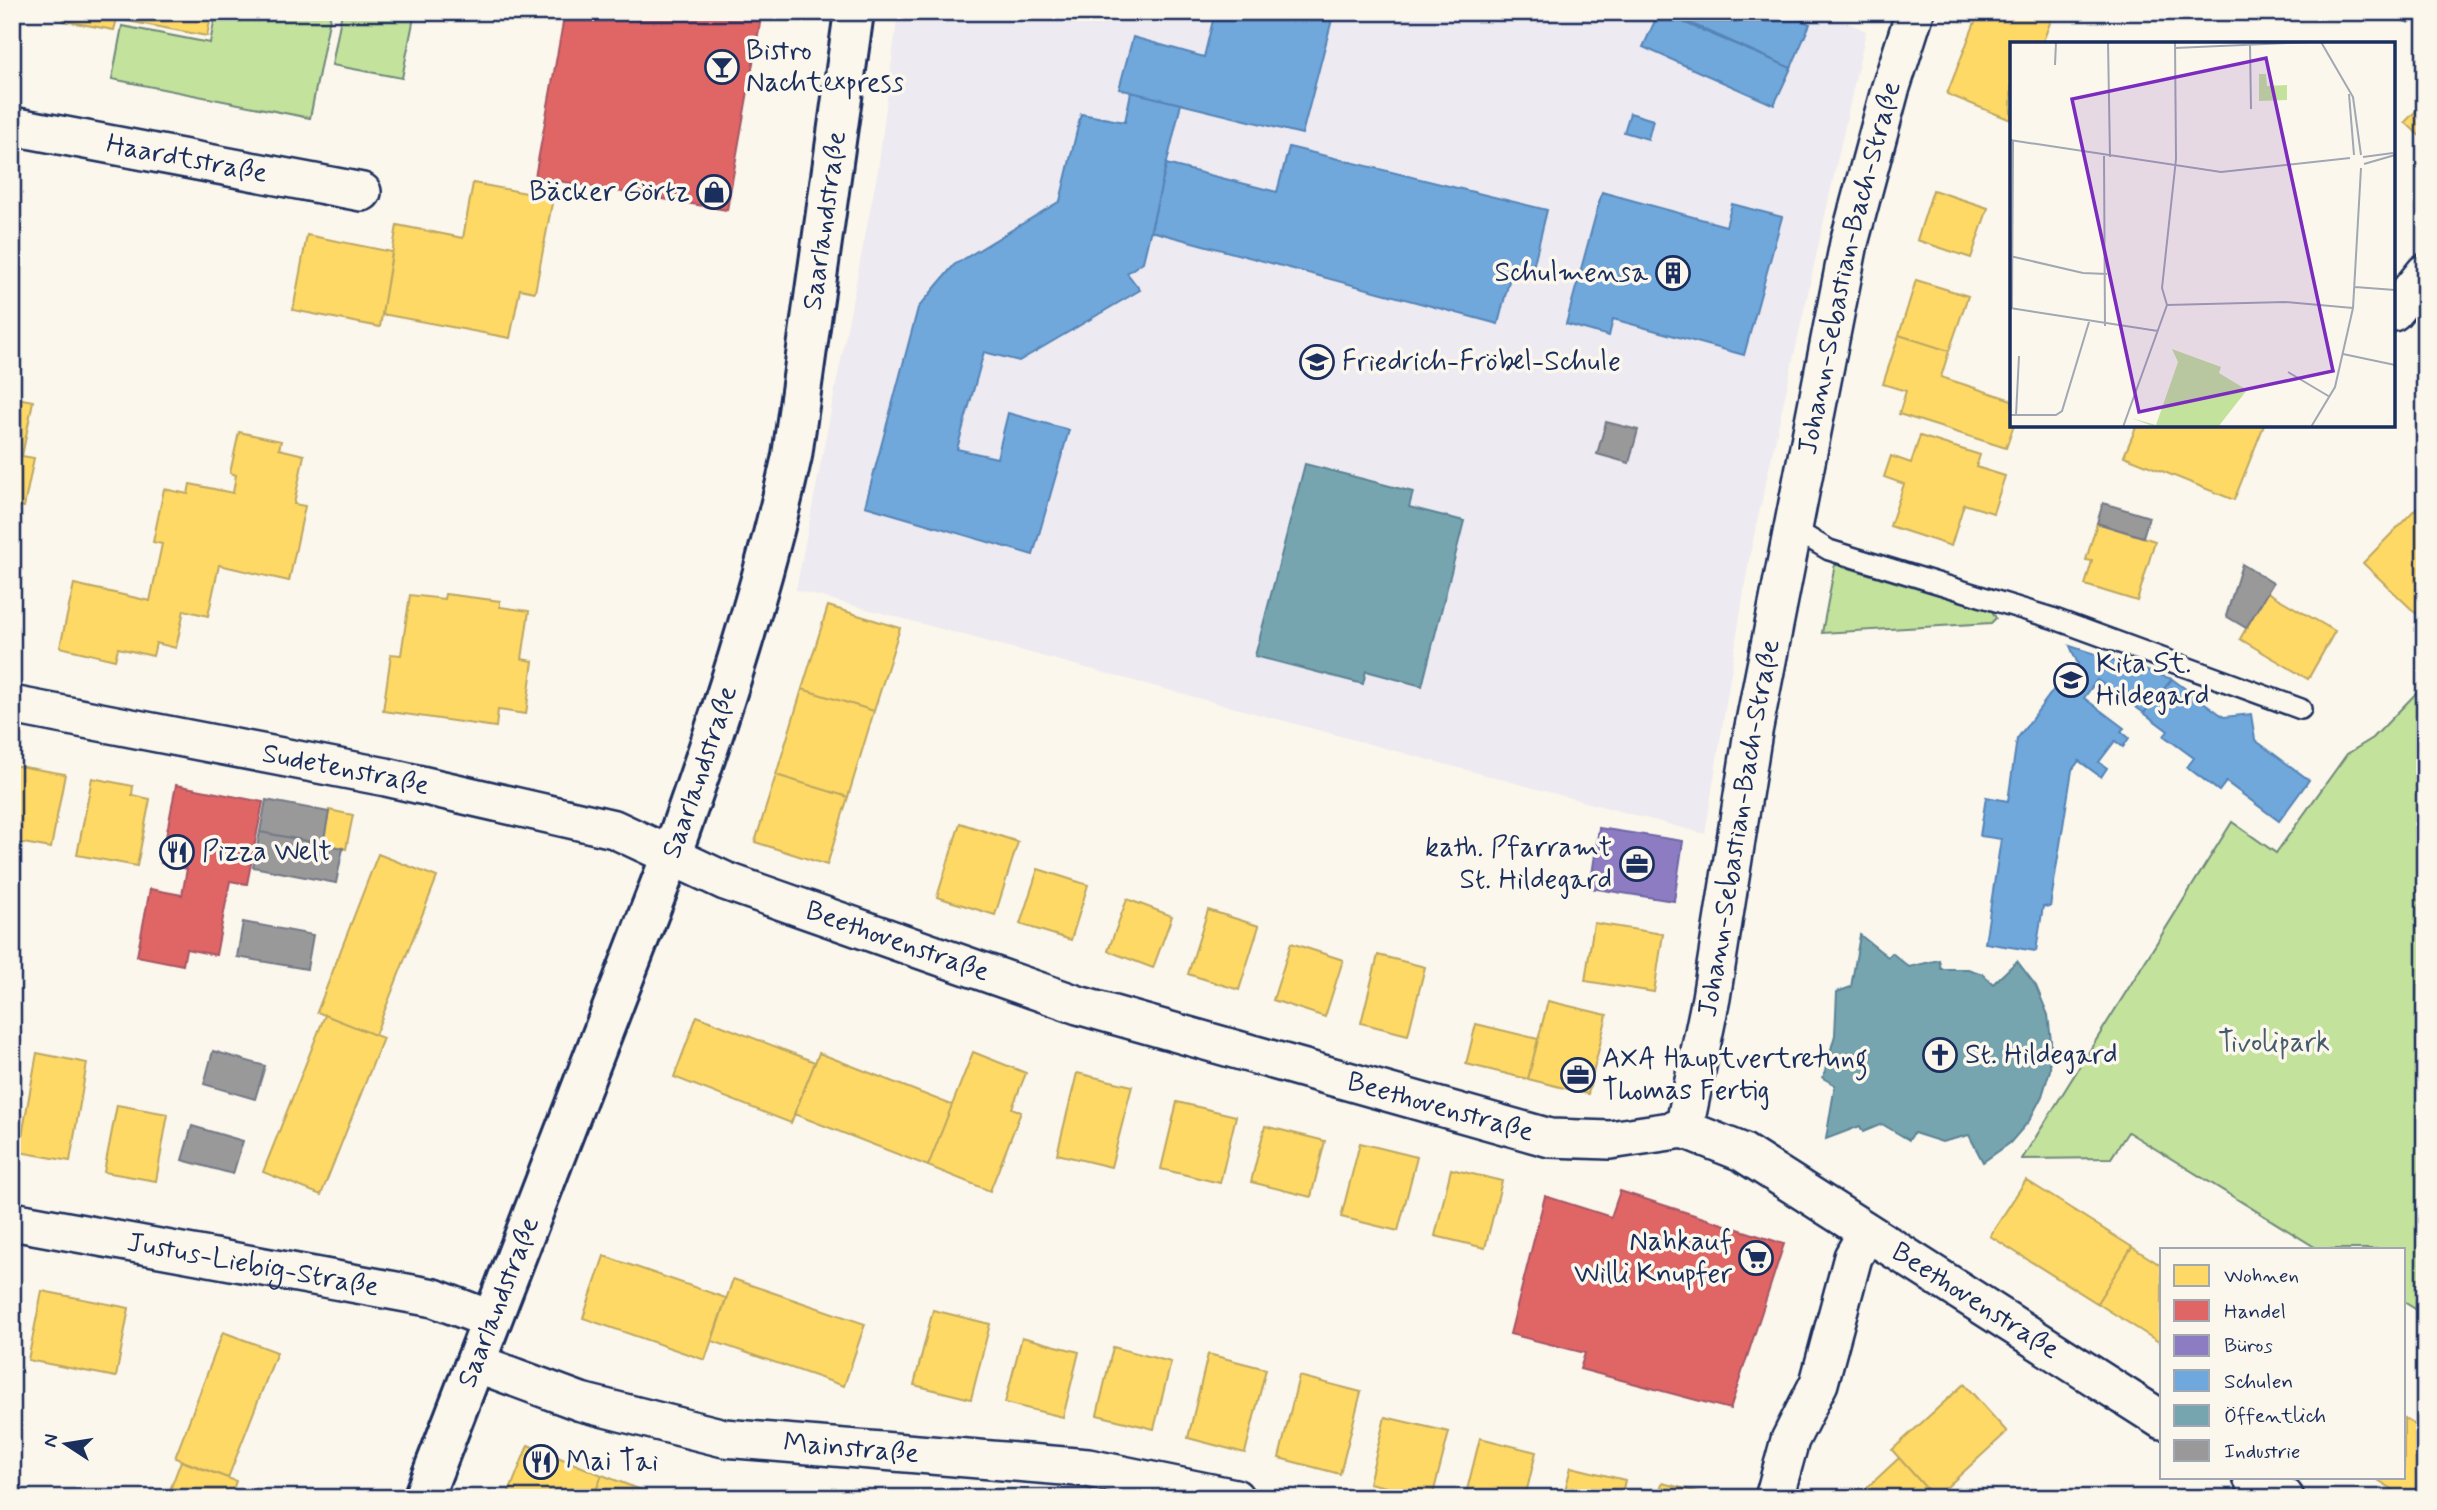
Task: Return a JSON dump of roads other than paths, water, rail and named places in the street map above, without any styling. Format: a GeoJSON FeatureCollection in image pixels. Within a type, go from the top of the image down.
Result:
{"type":"FeatureCollection","features":[{"type":"Feature","properties":{"kind":"street","name":"Saarlandstraße"},"geometry":{"type":"LineString","coordinates":[[423,1498],[671,856],[732,674],[778,519],[792,456],[854,12]]}},
{"type":"Feature","properties":{"kind":"street","name":"Johann-Sebastian-Bach-Straße"},"geometry":{"type":"LineString","coordinates":[[1684,1129],[1711,998],[1753,732],[1849,243],[1915,12]]}},
{"type":"Feature","properties":{"kind":"street","name":"Haardtstraße"},"geometry":{"type":"LineString","coordinates":[[12,126],[362,192]]}},
{"type":"Feature","properties":{"kind":"street"},"geometry":{"type":"LineString","coordinates":[[2395,310],[2425,273]]}},
{"type":"Feature","properties":{"kind":"street","name":"Sudetenstraße"},"geometry":{"type":"LineString","coordinates":[[12,705],[386,777],[564,817],[614,830],[671,856]]}},
{"type":"Feature","properties":{"kind":"street","name":"Beethovenstraße"},"geometry":{"type":"LineString","coordinates":[[671,856],[725,881],[1078,1005],[1550,1138],[1610,1139],[1684,1129],[1742,1152],[1800,1186],[1866,1234],[2160,1419]]}},
{"type":"Feature","properties":{"kind":"street","name":"Justus-Liebig-Straße"},"geometry":{"type":"LineString","coordinates":[[12,1220],[434,1298],[492,1320]]}},
{"type":"Feature","properties":{"kind":"street"},"geometry":{"type":"LineString","coordinates":[[1774,1498],[1790,1440],[1819,1383],[1853,1257],[1866,1234]]}},
{"type":"Feature","properties":{"kind":"street","name":"Mainstraße"},"geometry":{"type":"LineString","coordinates":[[475,1363],[581,1402],[724,1438],[1088,1468],[1235,1498]]}},
{"type":"Feature","properties":{"kind":"street"},"geometry":{"type":"LineString","coordinates":[[2254,1478],[2286,1498]]}},
{"type":"Feature","properties":{"kind":"lane"},"geometry":{"type":"LineString","coordinates":[[1792,528],[1829,550],[2052,618],[2301,709]]}},
{"type":"Feature","properties":{"kind":"place","name":"Bistro Nachtexpress"},"geometry":{"type":"Point","coordinates":[722,67]}},
{"type":"Feature","properties":{"kind":"place","name":"Bäcker Görtz"},"geometry":{"type":"Point","coordinates":[714,192]}},
{"type":"Feature","properties":{"kind":"place","name":"Schulmensa"},"geometry":{"type":"Point","coordinates":[1673,273]}},
{"type":"Feature","properties":{"kind":"place","name":"Friedrich-Fröbel-Schule"},"geometry":{"type":"Point","coordinates":[1317,362]}},
{"type":"Feature","properties":{"kind":"place","name":"Kita St. Hildegard"},"geometry":{"type":"Point","coordinates":[2071,680]}},
{"type":"Feature","properties":{"kind":"place","name":"Pizza Welt"},"geometry":{"type":"Point","coordinates":[177,852]}},
{"type":"Feature","properties":{"kind":"place","name":"kath. Pfarramt St. Hildegard"},"geometry":{"type":"Point","coordinates":[1637,864]}},
{"type":"Feature","properties":{"kind":"place","name":"St. Hildegard"},"geometry":{"type":"Point","coordinates":[1940,1055]}},
{"type":"Feature","properties":{"kind":"place","name":"AXA Hauptvertretung Thomas Fertig"},"geometry":{"type":"Point","coordinates":[1578,1075]}},
{"type":"Feature","properties":{"kind":"place","name":"Nahkauf Willi Knupfer"},"geometry":{"type":"Point","coordinates":[1756,1258]}},
{"type":"Feature","properties":{"kind":"place","name":"Mai Tai"},"geometry":{"type":"Point","coordinates":[541,1462]}},
{"type":"Feature","properties":{"kind":"park label","name":"Tivolipark"},"geometry":{"type":"Point","coordinates":[2274,1043]}}]}
